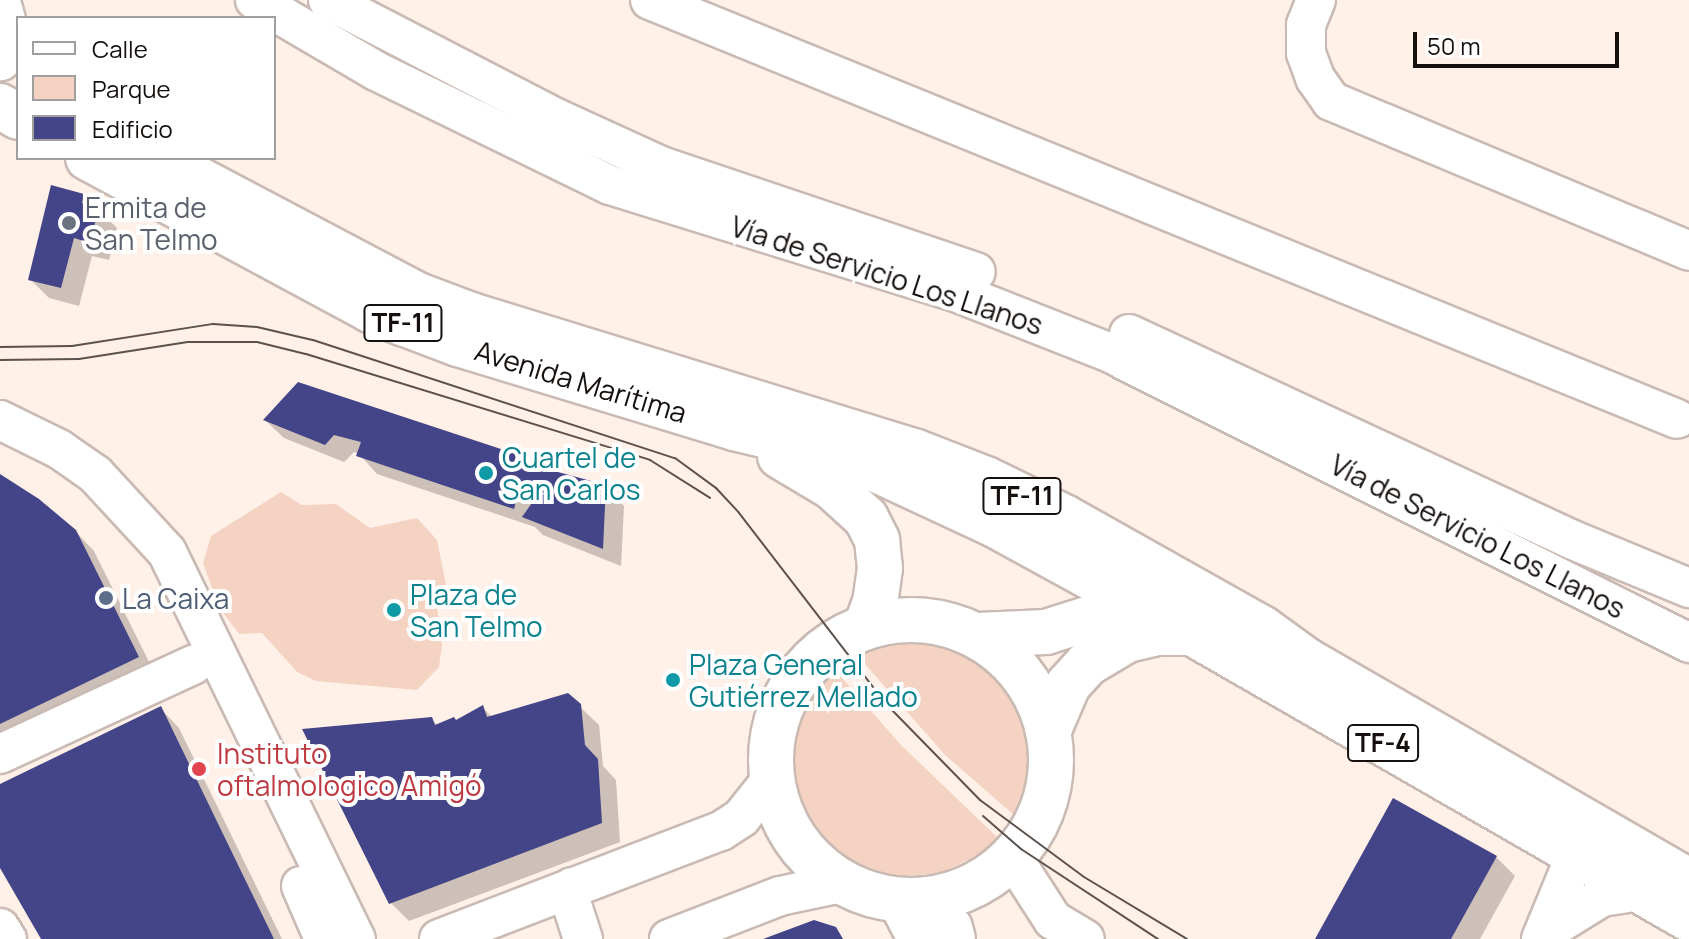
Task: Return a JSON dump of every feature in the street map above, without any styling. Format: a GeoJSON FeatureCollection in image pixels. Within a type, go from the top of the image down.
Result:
{"type":"FeatureCollection","features":[{"type":"Feature","properties":{"kind":"main road","name":"Avenida Marítima"},"geometry":{"type":"LineString","coordinates":[[92,160],[370,310],[458,344],[734,428]]}},
{"type":"Feature","properties":{"kind":"main road","name":"Avenida Marítima"},"geometry":{"type":"LineString","coordinates":[[162,160],[418,295],[471,315],[914,451],[986,479],[1064,517],[1234,612],[1306,660]]}},
{"type":"Feature","properties":{"kind":"main road","name":"TF-11"},"geometry":{"type":"LineString","coordinates":[[734,428],[806,445],[879,471],[1056,556],[1192,633]]}},
{"type":"Feature","properties":{"kind":"main road"},"geometry":{"type":"LineString","coordinates":[[734,428],[832,487],[866,518],[877,540],[880,568],[875,602],[866,627]]}},
{"type":"Feature","properties":{"kind":"main road"},"geometry":{"type":"LineString","coordinates":[[978,635],[1009,659],[1027,682],[1048,732],[1049,787],[1041,814],[1013,858],[976,886],[936,924],[841,883],[811,858],[792,836],[779,808],[772,779],[773,730],[793,683],[827,645],[866,627],[905,619],[930,620],[978,635],[1046,632],[1157,598],[1175,600],[1260,649],[1306,660]]}},
{"type":"Feature","properties":{"kind":"main road"},"geometry":{"type":"LineString","coordinates":[[1048,732],[1068,685],[1087,664],[1127,640],[1157,633],[1192,633]]}},
{"type":"Feature","properties":{"kind":"main road","name":"TF-4"},"geometry":{"type":"LineString","coordinates":[[1192,633],[1577,835],[1689,881]]}},
{"type":"Feature","properties":{"kind":"main road","name":"TF-4"},"geometry":{"type":"LineString","coordinates":[[1306,660],[1577,835],[1641,891],[1689,919]]}},
{"type":"Feature","properties":{"kind":"street","name":"Vía de Servicio Los Llanos"},"geometry":{"type":"LineString","coordinates":[[255,0],[376,71],[610,185],[1009,311],[1110,353],[1266,428],[1689,643]]}},
{"type":"Feature","properties":{"kind":"street"},"geometry":{"type":"LineString","coordinates":[[289,0],[341,25],[352,26],[375,10]]}},
{"type":"Feature","properties":{"kind":"street","name":"Vía de Servicio Los Llanos"},"geometry":{"type":"LineString","coordinates":[[328,0],[375,10],[558,119],[661,166],[1030,293],[1255,390],[1573,540],[1687,584]]}},
{"type":"Feature","properties":{"kind":"street"},"geometry":{"type":"LineString","coordinates":[[650,0],[1677,419]]}},
{"type":"Feature","properties":{"kind":"street"},"geometry":{"type":"LineString","coordinates":[[1316,0],[1306,25],[1306,53],[1315,78],[1331,101],[1689,251]]}},
{"type":"Feature","properties":{"kind":"street"},"geometry":{"type":"LineString","coordinates":[[375,10],[371,39],[424,74],[463,112]]}},
{"type":"Feature","properties":{"kind":"street"},"geometry":{"type":"LineString","coordinates":[[0,420],[77,461],[95,474],[167,552],[356,939]]}},
{"type":"Feature","properties":{"kind":"street"},"geometry":{"type":"LineString","coordinates":[[1266,428],[1477,510],[1640,587],[1687,584]]}},
{"type":"Feature","properties":{"kind":"street"},"geometry":{"type":"LineString","coordinates":[[130,513],[147,566],[319,922],[324,939]]}},
{"type":"Feature","properties":{"kind":"street"},"geometry":{"type":"LineString","coordinates":[[0,754],[193,665]]}},
{"type":"Feature","properties":{"kind":"street"},"geometry":{"type":"LineString","coordinates":[[439,939],[721,831],[741,818],[772,779]]}},
{"type":"Feature","properties":{"kind":"street"},"geometry":{"type":"LineString","coordinates":[[1543,936],[1577,835]]}},
{"type":"Feature","properties":{"kind":"street"},"geometry":{"type":"LineString","coordinates":[[1013,858],[1053,920],[1085,939]]}},
{"type":"Feature","properties":{"kind":"street"},"geometry":{"type":"LineString","coordinates":[[669,939],[780,896],[841,883]]}},
{"type":"Feature","properties":{"kind":"street"},"geometry":{"type":"LineString","coordinates":[[572,887],[574,915],[583,939]]}},
{"type":"Feature","properties":{"kind":"street"},"geometry":{"type":"LineString","coordinates":[[1543,936],[1602,897],[1641,891]]}},
{"type":"Feature","properties":{"kind":"street"},"geometry":{"type":"LineString","coordinates":[[0,928],[7,939]]}},
{"type":"Feature","properties":{"kind":"green space"},"geometry":{"type":"Polygon","coordinates":[[[281,492],[302,505],[336,504],[370,528],[417,518],[437,540],[446,585],[437,608],[442,645],[439,667],[417,690],[316,681],[297,672],[262,633],[239,634],[219,607],[203,563],[211,536],[281,492]]]}},
{"type":"Feature","properties":{"kind":"green space"},"geometry":{"type":"Polygon","coordinates":[[[903,642],[944,646],[963,654],[981,664],[1010,695],[1026,733],[1028,754],[1027,777],[1014,815],[945,755],[857,655],[903,642]]]}},
{"type":"Feature","properties":{"kind":"green space"},"geometry":{"type":"Polygon","coordinates":[[[835,670],[901,745],[998,838],[982,853],[941,873],[896,877],[854,863],[820,834],[799,796],[793,753],[803,711],[814,693],[835,670]]]}},
{"type":"Feature","properties":{"kind":"building","name":"Ermita de San Telmo"},"geometry":{"type":"Polygon","coordinates":[[[51,185],[84,194],[82,203],[99,207],[90,243],[74,238],[61,288],[28,280],[51,185]]]}},
{"type":"Feature","properties":{"kind":"building","name":"Cuartel de San Carlos"},"geometry":{"type":"Polygon","coordinates":[[[298,382],[522,456],[521,462],[606,485],[603,549],[522,517],[534,500],[518,494],[514,509],[356,456],[361,442],[334,435],[325,445],[263,420],[298,382]]]}},
{"type":"Feature","properties":{"kind":"building"},"geometry":{"type":"Polygon","coordinates":[[[0,474],[39,499],[76,530],[139,657],[0,724],[0,474]]]}},
{"type":"Feature","properties":{"kind":"building"},"geometry":{"type":"Polygon","coordinates":[[[568,693],[581,704],[585,745],[598,759],[602,823],[389,904],[302,729],[432,717],[435,725],[454,717],[456,720],[483,705],[487,717],[568,693]]]}},
{"type":"Feature","properties":{"kind":"building"},"geometry":{"type":"Polygon","coordinates":[[[161,706],[274,939],[41,939],[0,868],[0,784],[161,706]]]}},
{"type":"Feature","properties":{"kind":"building"},"geometry":{"type":"Polygon","coordinates":[[[1393,798],[1497,856],[1451,939],[1315,939],[1393,798]]]}},
{"type":"Feature","properties":{"kind":"building"},"geometry":{"type":"Polygon","coordinates":[[[814,920],[836,927],[843,939],[763,939],[814,920]]]}},
{"type":"Feature","properties":{"kind":"tram line"},"geometry":{"type":"LineString","coordinates":[[0,347],[72,346],[213,324],[257,327],[313,340],[675,458],[716,488],[739,513],[887,705],[980,800],[1084,877],[1187,939]]}},
{"type":"Feature","properties":{"kind":"tram line"},"geometry":{"type":"LineString","coordinates":[[0,360],[79,359],[188,342],[257,342],[306,354],[650,460],[710,498]]}},
{"type":"Feature","properties":{"kind":"tram line"},"geometry":{"type":"LineString","coordinates":[[983,816],[1021,849],[1158,939]]}},
{"type":"Feature","properties":{"kind":"place","name":"Ermita de San Telmo"},"geometry":{"type":"Point","coordinates":[69,223]}},
{"type":"Feature","properties":{"kind":"place","name":"Cuartel de San Carlos"},"geometry":{"type":"Point","coordinates":[486,473]}},
{"type":"Feature","properties":{"kind":"place","name":"La Caixa"},"geometry":{"type":"Point","coordinates":[106,598]}},
{"type":"Feature","properties":{"kind":"place","name":"Plaza de San Telmo"},"geometry":{"type":"Point","coordinates":[394,610]}},
{"type":"Feature","properties":{"kind":"place","name":"Plaza General Gutiérrez Mellado"},"geometry":{"type":"Point","coordinates":[673,680]}},
{"type":"Feature","properties":{"kind":"place","name":"Instituto oftalmologico Amigó"},"geometry":{"type":"Point","coordinates":[199,769]}}]}
